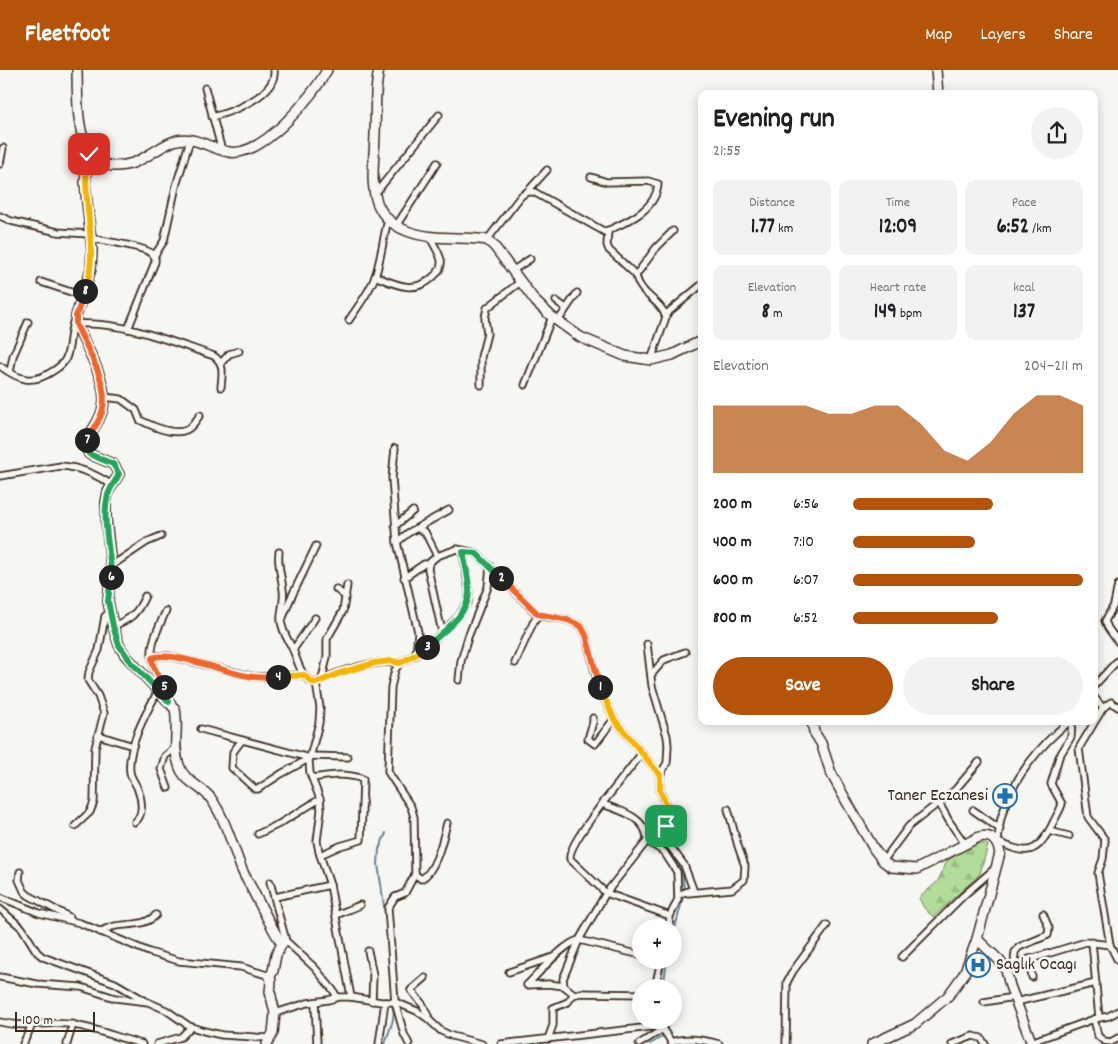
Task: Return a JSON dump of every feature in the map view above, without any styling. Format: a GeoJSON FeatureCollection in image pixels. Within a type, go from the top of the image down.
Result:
{"type":"FeatureCollection","features":[{"type":"Feature","properties":{"kind":"street"},"geometry":{"type":"LineString","coordinates":[[0,366],[25,380],[38,380],[57,369],[66,359],[71,326],[76,320],[91,269],[92,250],[85,183],[89,154],[80,128],[78,70]]}},
{"type":"Feature","properties":{"kind":"street"},"geometry":{"type":"LineString","coordinates":[[212,117],[239,109],[256,97],[272,84],[275,76],[274,70]]}},
{"type":"Feature","properties":{"kind":"street"},"geometry":{"type":"LineString","coordinates":[[89,154],[99,162],[118,166],[136,162],[176,140],[190,140],[231,153],[254,148],[301,108],[318,86],[327,70]]}},
{"type":"Feature","properties":{"kind":"street"},"geometry":{"type":"LineString","coordinates":[[379,70],[375,94],[372,184],[374,195],[382,213],[392,223],[409,232],[428,236],[487,240],[494,246],[536,302],[555,319],[580,337],[625,356],[651,360],[672,355],[698,343]]}},
{"type":"Feature","properties":{"kind":"street"},"geometry":{"type":"LineString","coordinates":[[936,70],[938,90]]}},
{"type":"Feature","properties":{"kind":"street"},"geometry":{"type":"LineString","coordinates":[[205,88],[222,151]]}},
{"type":"Feature","properties":{"kind":"street"},"geometry":{"type":"LineString","coordinates":[[374,195],[439,115]]}},
{"type":"Feature","properties":{"kind":"street"},"geometry":{"type":"LineString","coordinates":[[128,329],[155,262],[154,256],[164,241],[176,186],[190,140]]}},
{"type":"Feature","properties":{"kind":"street"},"geometry":{"type":"LineString","coordinates":[[0,164],[3,148]]}},
{"type":"Feature","properties":{"kind":"street"},"geometry":{"type":"LineString","coordinates":[[349,320],[376,276],[383,238],[437,163]]}},
{"type":"Feature","properties":{"kind":"street"},"geometry":{"type":"LineString","coordinates":[[487,240],[521,196],[547,170]]}},
{"type":"Feature","properties":{"kind":"street"},"geometry":{"type":"LineString","coordinates":[[527,192],[534,192],[605,232],[636,218],[657,194],[658,184],[648,181],[607,182],[591,177]]}},
{"type":"Feature","properties":{"kind":"street"},"geometry":{"type":"LineString","coordinates":[[0,216],[11,221],[58,232],[90,236],[141,249],[154,256]]}},
{"type":"Feature","properties":{"kind":"street"},"geometry":{"type":"LineString","coordinates":[[608,230],[607,245],[609,250],[636,276],[640,288],[665,314],[666,320],[651,360]]}},
{"type":"Feature","properties":{"kind":"street"},"geometry":{"type":"LineString","coordinates":[[636,276],[656,248],[673,232]]}},
{"type":"Feature","properties":{"kind":"street"},"geometry":{"type":"LineString","coordinates":[[376,276],[398,285],[412,288],[429,281],[439,271],[441,265],[438,253],[428,236]]}},
{"type":"Feature","properties":{"kind":"street"},"geometry":{"type":"LineString","coordinates":[[512,271],[530,259]]}},
{"type":"Feature","properties":{"kind":"street"},"geometry":{"type":"LineString","coordinates":[[41,282],[83,296]]}},
{"type":"Feature","properties":{"kind":"street"},"geometry":{"type":"LineString","coordinates":[[481,385],[482,356],[487,334],[485,318],[487,308],[520,282]]}},
{"type":"Feature","properties":{"kind":"street"},"geometry":{"type":"LineString","coordinates":[[665,314],[698,287]]}},
{"type":"Feature","properties":{"kind":"street"},"geometry":{"type":"LineString","coordinates":[[525,385],[555,319],[577,293]]}},
{"type":"Feature","properties":{"kind":"street"},"geometry":{"type":"LineString","coordinates":[[556,301],[566,308]]}},
{"type":"Feature","properties":{"kind":"street"},"geometry":{"type":"LineString","coordinates":[[76,320],[128,329],[214,356],[221,363],[221,387]]}},
{"type":"Feature","properties":{"kind":"street"},"geometry":{"type":"LineString","coordinates":[[76,320],[100,374],[104,397],[104,408],[100,420],[85,446],[89,454],[113,464],[119,474],[112,485],[106,502],[111,566],[108,601],[119,645],[125,656],[175,709],[177,719],[175,748],[178,764],[183,775],[208,794],[214,802],[243,872],[272,929],[284,943],[315,968],[337,997]]}},
{"type":"Feature","properties":{"kind":"street"},"geometry":{"type":"LineString","coordinates":[[10,372],[13,356],[28,322]]}},
{"type":"Feature","properties":{"kind":"street"},"geometry":{"type":"LineString","coordinates":[[221,363],[229,354],[239,351]]}},
{"type":"Feature","properties":{"kind":"street"},"geometry":{"type":"LineString","coordinates":[[104,397],[121,399],[136,410],[140,420],[160,429],[186,430],[194,424],[200,415]]}},
{"type":"Feature","properties":{"kind":"street"},"geometry":{"type":"LineString","coordinates":[[395,448],[392,478],[395,526],[404,578],[418,632],[416,654]]}},
{"type":"Feature","properties":{"kind":"street"},"geometry":{"type":"LineString","coordinates":[[0,476],[70,466],[96,475],[112,485]]}},
{"type":"Feature","properties":{"kind":"street"},"geometry":{"type":"LineString","coordinates":[[397,542],[449,510]]}},
{"type":"Feature","properties":{"kind":"street"},"geometry":{"type":"LineString","coordinates":[[395,526],[413,511]]}},
{"type":"Feature","properties":{"kind":"street"},"geometry":{"type":"LineString","coordinates":[[417,528],[425,532],[437,556]]}},
{"type":"Feature","properties":{"kind":"street"},"geometry":{"type":"LineString","coordinates":[[111,566],[147,542],[161,536]]}},
{"type":"Feature","properties":{"kind":"street"},"geometry":{"type":"LineString","coordinates":[[281,622],[316,546]]}},
{"type":"Feature","properties":{"kind":"street"},"geometry":{"type":"LineString","coordinates":[[404,578],[424,564],[429,564],[437,556],[457,550],[476,553],[538,614],[568,620],[581,626],[586,635],[598,684],[614,719],[660,775]]}},
{"type":"Feature","properties":{"kind":"street"},"geometry":{"type":"LineString","coordinates":[[279,552],[278,559],[284,594],[281,622],[286,640],[293,650],[297,664],[304,675],[316,683]]}},
{"type":"Feature","properties":{"kind":"street"},"geometry":{"type":"LineString","coordinates":[[409,1044],[404,1034],[395,1002],[388,908],[395,897],[405,893],[415,874],[414,817],[411,807],[388,772],[390,687],[395,670],[400,663],[424,650],[459,616],[468,602],[469,591],[463,552]]}},
{"type":"Feature","properties":{"kind":"street"},"geometry":{"type":"LineString","coordinates":[[429,564],[428,575],[442,632]]}},
{"type":"Feature","properties":{"kind":"street"},"geometry":{"type":"LineString","coordinates":[[459,680],[461,661],[468,637],[488,587],[490,566]]}},
{"type":"Feature","properties":{"kind":"street"},"geometry":{"type":"LineString","coordinates":[[322,679],[328,657],[327,639],[343,611],[347,585]]}},
{"type":"Feature","properties":{"kind":"street"},"geometry":{"type":"LineString","coordinates":[[1118,585],[1114,605],[1105,621],[1118,642]]}},
{"type":"Feature","properties":{"kind":"street"},"geometry":{"type":"LineString","coordinates":[[336,588],[346,597]]}},
{"type":"Feature","properties":{"kind":"street"},"geometry":{"type":"LineString","coordinates":[[113,626],[131,618],[138,610],[145,596]]}},
{"type":"Feature","properties":{"kind":"street"},"geometry":{"type":"LineString","coordinates":[[166,611],[154,636],[152,658],[153,665],[169,702]]}},
{"type":"Feature","properties":{"kind":"street"},"geometry":{"type":"LineString","coordinates":[[75,826],[90,812],[94,802],[95,748],[103,718],[102,706],[88,680],[89,672],[99,650],[105,616],[110,613]]}},
{"type":"Feature","properties":{"kind":"street"},"geometry":{"type":"LineString","coordinates":[[515,663],[538,614]]}},
{"type":"Feature","properties":{"kind":"street"},"geometry":{"type":"LineString","coordinates":[[293,650],[315,618]]}},
{"type":"Feature","properties":{"kind":"street"},"geometry":{"type":"LineString","coordinates":[[647,644],[651,675],[667,736],[667,763],[660,775],[660,791],[667,806],[666,826],[670,846],[684,865],[692,889],[681,894]]}},
{"type":"Feature","properties":{"kind":"street"},"geometry":{"type":"LineString","coordinates":[[651,675],[664,660],[685,652]]}},
{"type":"Feature","properties":{"kind":"street"},"geometry":{"type":"LineString","coordinates":[[152,658],[169,656],[255,677],[304,675]]}},
{"type":"Feature","properties":{"kind":"street"},"geometry":{"type":"LineString","coordinates":[[1098,682],[1118,660]]}},
{"type":"Feature","properties":{"kind":"street"},"geometry":{"type":"LineString","coordinates":[[316,683],[322,679],[375,663],[392,661],[400,663]]}},
{"type":"Feature","properties":{"kind":"street"},"geometry":{"type":"LineString","coordinates":[[316,683],[320,708],[319,723],[310,757],[310,773],[320,800],[321,810],[317,841],[330,885],[352,997]]}},
{"type":"Feature","properties":{"kind":"street"},"geometry":{"type":"LineString","coordinates":[[135,822],[140,818],[141,813],[138,790],[130,775],[129,764],[141,725],[158,691]]}},
{"type":"Feature","properties":{"kind":"street"},"geometry":{"type":"LineString","coordinates":[[1098,702],[1103,708]]}},
{"type":"Feature","properties":{"kind":"street"},"geometry":{"type":"LineString","coordinates":[[1098,716],[1103,708],[1111,702],[1118,707]]}},
{"type":"Feature","properties":{"kind":"street"},"geometry":{"type":"LineString","coordinates":[[593,718],[588,739],[595,744],[614,719]]}},
{"type":"Feature","properties":{"kind":"street"},"geometry":{"type":"LineString","coordinates":[[813,725],[831,773],[883,861],[891,867],[916,869],[985,836],[1016,851],[1033,850],[1038,847],[1049,831],[1062,804],[1051,784],[1060,757],[1071,737],[1071,725]]}},
{"type":"Feature","properties":{"kind":"street"},"geometry":{"type":"LineString","coordinates":[[872,1044],[887,1041],[915,1024],[948,996],[964,974],[978,939],[1000,853],[998,842],[1002,816],[1019,778],[1038,752],[1055,733],[1066,725]]}},
{"type":"Feature","properties":{"kind":"street"},"geometry":{"type":"LineString","coordinates":[[1079,748],[1093,725]]}},
{"type":"Feature","properties":{"kind":"street"},"geometry":{"type":"LineString","coordinates":[[201,729],[310,757],[348,757]]}},
{"type":"Feature","properties":{"kind":"street"},"geometry":{"type":"LineString","coordinates":[[98,735],[133,746]]}},
{"type":"Feature","properties":{"kind":"street"},"geometry":{"type":"LineString","coordinates":[[1071,737],[1079,748],[1088,817],[1104,840],[1103,859],[1098,873],[1110,945],[1118,961]]}},
{"type":"Feature","properties":{"kind":"street"},"geometry":{"type":"LineString","coordinates":[[242,740],[233,752],[232,768],[254,789],[258,790],[310,757]]}},
{"type":"Feature","properties":{"kind":"street"},"geometry":{"type":"LineString","coordinates":[[168,788],[161,769],[165,756],[175,748]]}},
{"type":"Feature","properties":{"kind":"street"},"geometry":{"type":"LineString","coordinates":[[642,753],[602,804],[575,843],[569,857],[606,893],[670,916]]}},
{"type":"Feature","properties":{"kind":"street"},"geometry":{"type":"LineString","coordinates":[[883,861],[909,826],[955,790],[978,762]]}},
{"type":"Feature","properties":{"kind":"street"},"geometry":{"type":"LineString","coordinates":[[312,778],[340,774],[352,775],[363,779],[361,840],[340,846],[320,855]]}},
{"type":"Feature","properties":{"kind":"street"},"geometry":{"type":"LineString","coordinates":[[258,834],[320,800]]}},
{"type":"Feature","properties":{"kind":"street"},"geometry":{"type":"LineString","coordinates":[[939,803],[965,844]]}},
{"type":"Feature","properties":{"kind":"street"},"geometry":{"type":"LineString","coordinates":[[564,986],[563,979],[579,940],[606,893],[647,841],[648,836],[643,825],[637,820],[615,808],[602,804]]}},
{"type":"Feature","properties":{"kind":"street"},"geometry":{"type":"LineString","coordinates":[[681,894],[732,889],[744,880],[746,866],[738,846],[728,809]]}},
{"type":"Feature","properties":{"kind":"street"},"geometry":{"type":"LineString","coordinates":[[973,810],[1000,829]]}},
{"type":"Feature","properties":{"kind":"street"},"geometry":{"type":"LineString","coordinates":[[415,874],[421,879],[426,877],[436,858],[447,823]]}},
{"type":"Feature","properties":{"kind":"street"},"geometry":{"type":"LineString","coordinates":[[1049,831],[1069,836]]}},
{"type":"Feature","properties":{"kind":"street"},"geometry":{"type":"LineString","coordinates":[[647,841],[664,852],[677,872],[681,894],[670,919]]}},
{"type":"Feature","properties":{"kind":"street"},"geometry":{"type":"LineString","coordinates":[[902,957],[963,896],[996,868]]}},
{"type":"Feature","properties":{"kind":"street"},"geometry":{"type":"LineString","coordinates":[[20,872],[19,880],[26,893],[100,932],[149,952],[179,961],[241,967],[270,976]]}},
{"type":"Feature","properties":{"kind":"street"},"geometry":{"type":"LineString","coordinates":[[0,909],[22,928],[37,952],[43,957],[115,983],[166,1010],[191,1027],[222,1035],[268,1041],[273,1033],[275,1013],[270,992],[270,976],[273,971],[276,955],[284,943],[270,882]]}},
{"type":"Feature","properties":{"kind":"street"},"geometry":{"type":"LineString","coordinates":[[274,897],[330,885]]}},
{"type":"Feature","properties":{"kind":"street"},"geometry":{"type":"LineString","coordinates":[[0,897],[39,912],[80,923]]}},
{"type":"Feature","properties":{"kind":"street"},"geometry":{"type":"LineString","coordinates":[[336,915],[360,905]]}},
{"type":"Feature","properties":{"kind":"street"},"geometry":{"type":"LineString","coordinates":[[1014,964],[1019,947],[1048,935],[1049,928],[1043,914]]}},
{"type":"Feature","properties":{"kind":"street"},"geometry":{"type":"LineString","coordinates":[[100,932],[118,925],[144,923],[156,915]]}},
{"type":"Feature","properties":{"kind":"street"},"geometry":{"type":"LineString","coordinates":[[786,1044],[788,982],[793,971],[827,925]]}},
{"type":"Feature","properties":{"kind":"street"},"geometry":{"type":"LineString","coordinates":[[978,939],[999,960],[1006,970],[1015,1000],[1032,1043],[1096,1018],[1110,1016],[1118,1011]]}},
{"type":"Feature","properties":{"kind":"street"},"geometry":{"type":"LineString","coordinates":[[574,994],[564,986],[527,985],[564,948],[579,940],[632,953]]}},
{"type":"Feature","properties":{"kind":"street"},"geometry":{"type":"LineString","coordinates":[[1006,970],[1014,964],[1086,942],[1110,945]]}},
{"type":"Feature","properties":{"kind":"street"},"geometry":{"type":"LineString","coordinates":[[1092,942],[1098,1036],[1104,1041],[1111,1042],[1118,1038]]}},
{"type":"Feature","properties":{"kind":"street"},"geometry":{"type":"LineString","coordinates":[[368,951],[373,975],[372,1001]]}},
{"type":"Feature","properties":{"kind":"street"},"geometry":{"type":"LineString","coordinates":[[509,972],[555,957]]}},
{"type":"Feature","properties":{"kind":"street"},"geometry":{"type":"LineString","coordinates":[[1029,959],[1032,977]]}},
{"type":"Feature","properties":{"kind":"street"},"geometry":{"type":"LineString","coordinates":[[0,977],[37,984],[80,987],[115,998],[148,1002]]}},
{"type":"Feature","properties":{"kind":"street"},"geometry":{"type":"LineString","coordinates":[[425,978],[411,990],[423,1005],[430,1020]]}},
{"type":"Feature","properties":{"kind":"street"},"geometry":{"type":"LineString","coordinates":[[984,1002],[1015,1000],[1096,983]]}},
{"type":"Feature","properties":{"kind":"street"},"geometry":{"type":"LineString","coordinates":[[548,1039],[554,1025],[553,1008],[568,1002],[574,994],[632,994]]}},
{"type":"Feature","properties":{"kind":"street"},"geometry":{"type":"LineString","coordinates":[[275,1013],[337,997],[395,1002],[416,1011],[430,1020],[441,1031],[482,1044]]}},
{"type":"Feature","properties":{"kind":"street"},"geometry":{"type":"LineString","coordinates":[[314,1002],[317,1044]]}},
{"type":"Feature","properties":{"kind":"street"},"geometry":{"type":"LineString","coordinates":[[380,1044],[384,1002]]}},
{"type":"Feature","properties":{"kind":"street"},"geometry":{"type":"LineString","coordinates":[[0,1022],[14,1025],[73,1024],[122,1042],[142,1044]]}},
{"type":"Feature","properties":{"kind":"street"},"geometry":{"type":"LineString","coordinates":[[67,1044],[73,1024]]}},
{"type":"Feature","properties":{"kind":"street"},"geometry":{"type":"LineString","coordinates":[[23,1044],[32,1025]]}},
{"type":"Feature","properties":{"kind":"street"},"geometry":{"type":"LineString","coordinates":[[157,1044],[181,1037],[191,1027]]}},
{"type":"Feature","properties":{"kind":"street"},"geometry":{"type":"LineString","coordinates":[[501,1044],[643,1029]]}},
{"type":"Feature","properties":{"kind":"street"},"geometry":{"type":"LineString","coordinates":[[639,1044],[659,1029]]}},
{"type":"Feature","properties":{"kind":"street"},"geometry":{"type":"LineString","coordinates":[[663,1029],[671,1043],[678,1040],[719,1044]]}},
{"type":"Feature","properties":{"kind":"street"},"geometry":{"type":"LineString","coordinates":[[952,1044],[977,1036],[985,1044]]}},
{"type":"Feature","properties":{"kind":"green space"},"geometry":{"type":"Polygon","coordinates":[[[979,843],[988,845],[980,874],[933,917],[924,908],[919,898],[938,881],[947,861],[965,849],[979,843]]]}},
{"type":"Feature","properties":{"kind":"waterway"},"geometry":{"type":"LineString","coordinates":[[659,826],[664,843],[683,876],[684,893],[677,919]]}},
{"type":"Feature","properties":{"kind":"waterway"},"geometry":{"type":"LineString","coordinates":[[386,833],[379,849],[378,864],[386,920]]}},
{"type":"Feature","properties":{"kind":"waterway"},"geometry":{"type":"LineString","coordinates":[[664,979],[666,969]]}},
{"type":"Feature","properties":{"kind":"waterway"},"geometry":{"type":"LineString","coordinates":[[385,1044],[393,1021],[393,1007]]}},
{"type":"Feature","properties":{"kind":"waterway"},"geometry":{"type":"LineString","coordinates":[[650,1044],[662,1037],[663,1034]]}},
{"type":"Feature","properties":{"kind":"place","name":"Taner Eczanesi"},"geometry":{"type":"Point","coordinates":[1005,796]}},
{"type":"Feature","properties":{"kind":"place","name":"Saglık Ocagı"},"geometry":{"type":"Point","coordinates":[978,965]}},
{"type":"Feature","properties":{"kind":"route"},"geometry":{"type":"LineString","coordinates":[[89,154],[85,183],[92,250],[91,269],[76,316],[76,324],[100,374],[104,397],[104,408],[100,420],[85,443],[86,451],[113,464],[119,474],[108,492],[106,502],[111,566],[108,601],[115,635],[125,656],[169,702],[153,665],[152,658],[158,656],[169,656],[220,670],[255,677],[294,677],[304,675],[316,683],[322,679],[375,663],[392,661],[400,663],[424,650],[459,616],[468,602],[469,591],[463,552],[476,553],[538,614],[568,620],[581,626],[586,635],[598,684],[614,719],[660,775],[660,791],[667,806],[666,826]]}}]}
